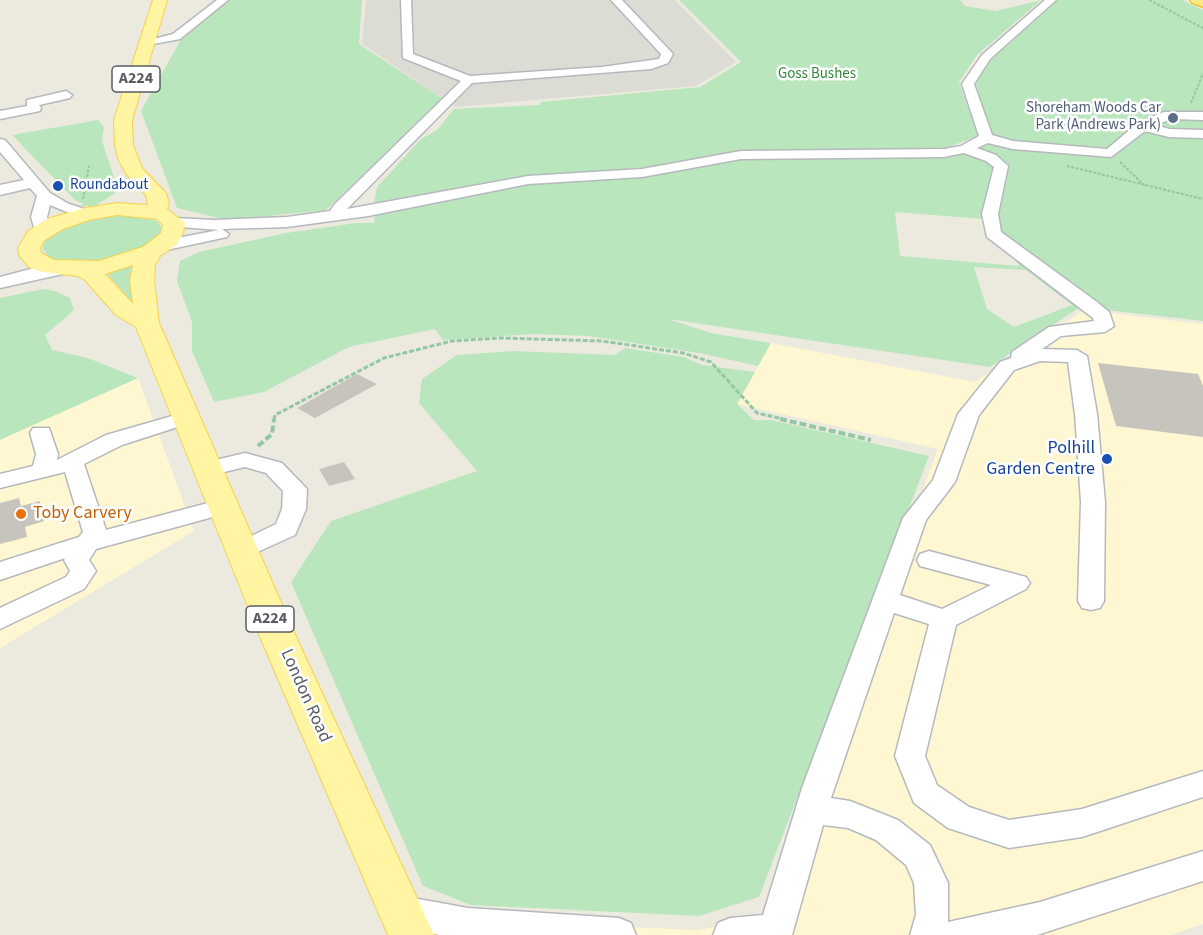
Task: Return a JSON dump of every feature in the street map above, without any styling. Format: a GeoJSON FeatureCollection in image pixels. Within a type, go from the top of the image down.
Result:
{"type":"FeatureCollection","features":[{"type":"Feature","properties":{"kind":"highway"},"geometry":{"type":"LineString","coordinates":[[1197,0],[1203,3]]}},
{"type":"Feature","properties":{"kind":"main road","name":"A224"},"geometry":{"type":"LineString","coordinates":[[160,0],[123,120],[124,145],[134,171],[156,194],[165,218]]}},
{"type":"Feature","properties":{"kind":"main road"},"geometry":{"type":"LineString","coordinates":[[134,171],[125,194],[93,212],[42,231],[31,243],[30,255],[37,262],[93,275],[125,310],[147,323]]}},
{"type":"Feature","properties":{"kind":"main road"},"geometry":{"type":"LineString","coordinates":[[93,212],[132,209],[165,218]]}},
{"type":"Feature","properties":{"kind":"main road","name":"London Road"},"geometry":{"type":"LineString","coordinates":[[165,218],[172,233],[144,265],[142,281],[147,323],[223,507],[406,923]]}},
{"type":"Feature","properties":{"kind":"main road"},"geometry":{"type":"LineString","coordinates":[[72,269],[122,264],[156,249]]}},
{"type":"Feature","properties":{"kind":"street"},"geometry":{"type":"LineString","coordinates":[[148,42],[176,37],[223,0]]}},
{"type":"Feature","properties":{"kind":"street"},"geometry":{"type":"LineString","coordinates":[[406,0],[407,56],[469,80],[602,70],[651,65],[664,61],[667,54],[616,0]]}},
{"type":"Feature","properties":{"kind":"street"},"geometry":{"type":"LineString","coordinates":[[986,138],[968,84],[986,57],[1051,0]]}},
{"type":"Feature","properties":{"kind":"street"},"geometry":{"type":"LineString","coordinates":[[336,215],[340,207],[469,80]]}},
{"type":"Feature","properties":{"kind":"street"},"geometry":{"type":"LineString","coordinates":[[0,115],[66,95]]}},
{"type":"Feature","properties":{"kind":"street"},"geometry":{"type":"LineString","coordinates":[[156,249],[287,222],[528,180],[642,172],[741,155],[944,153],[964,148],[986,138],[1013,145],[1074,154],[1111,153],[1143,126],[1169,115],[1203,116]]}},
{"type":"Feature","properties":{"kind":"street"},"geometry":{"type":"LineString","coordinates":[[1143,126],[1169,133],[1203,134]]}},
{"type":"Feature","properties":{"kind":"street"},"geometry":{"type":"LineString","coordinates":[[0,143],[45,196],[93,212]]}},
{"type":"Feature","properties":{"kind":"street"},"geometry":{"type":"LineString","coordinates":[[730,935],[779,933],[812,809],[915,518],[944,482],[969,414],[1007,366],[1025,350],[1056,331],[1106,326],[1102,316],[1091,306],[993,234],[990,214],[1001,166],[991,158],[964,148]]}},
{"type":"Feature","properties":{"kind":"street"},"geometry":{"type":"LineString","coordinates":[[0,190],[35,182]]}},
{"type":"Feature","properties":{"kind":"street"},"geometry":{"type":"LineString","coordinates":[[42,231],[39,217],[45,196]]}},
{"type":"Feature","properties":{"kind":"street"},"geometry":{"type":"LineString","coordinates":[[165,218],[214,225],[287,222]]}},
{"type":"Feature","properties":{"kind":"street"},"geometry":{"type":"LineString","coordinates":[[0,282],[18,271],[30,255]]}},
{"type":"Feature","properties":{"kind":"street"},"geometry":{"type":"LineString","coordinates":[[0,282],[38,272],[72,269]]}},
{"type":"Feature","properties":{"kind":"street"},"geometry":{"type":"LineString","coordinates":[[1007,366],[1038,355],[1077,356],[1086,414],[1093,502],[1091,601]]}},
{"type":"Feature","properties":{"kind":"street"},"geometry":{"type":"LineString","coordinates":[[0,481],[44,468],[73,463],[80,455],[114,440],[186,418]]}},
{"type":"Feature","properties":{"kind":"street"},"geometry":{"type":"LineString","coordinates":[[42,433],[47,454],[44,468]]}},
{"type":"Feature","properties":{"kind":"street"},"geometry":{"type":"LineString","coordinates":[[207,469],[246,460],[274,468],[295,489],[294,509],[286,529],[242,551]]}},
{"type":"Feature","properties":{"kind":"street"},"geometry":{"type":"LineString","coordinates":[[0,619],[75,584],[83,571],[76,560],[89,545],[95,532],[73,463]]}},
{"type":"Feature","properties":{"kind":"street"},"geometry":{"type":"LineString","coordinates":[[0,571],[44,555],[89,545],[223,507]]}},
{"type":"Feature","properties":{"kind":"street"},"geometry":{"type":"LineString","coordinates":[[885,600],[944,619],[1017,583],[929,560]]}},
{"type":"Feature","properties":{"kind":"street"},"geometry":{"type":"LineString","coordinates":[[944,619],[910,756],[925,794],[958,818],[1009,834],[1082,823],[1203,784]]}},
{"type":"Feature","properties":{"kind":"street"},"geometry":{"type":"LineString","coordinates":[[812,809],[850,815],[887,830],[918,855],[931,884],[933,915],[927,935]]}},
{"type":"Feature","properties":{"kind":"street"},"geometry":{"type":"LineString","coordinates":[[957,935],[1040,918],[1203,866]]}},
{"type":"Feature","properties":{"kind":"street"},"geometry":{"type":"LineString","coordinates":[[406,923],[468,924],[619,935]]}},
{"type":"Feature","properties":{"kind":"path"},"geometry":{"type":"LineString","coordinates":[[1149,0],[1203,28]]}},
{"type":"Feature","properties":{"kind":"path"},"geometry":{"type":"LineString","coordinates":[[1190,108],[1203,73]]}},
{"type":"Feature","properties":{"kind":"path"},"geometry":{"type":"LineString","coordinates":[[1111,153],[1146,187]]}},
{"type":"Feature","properties":{"kind":"path"},"geometry":{"type":"LineString","coordinates":[[1056,163],[1146,187],[1203,199]]}},
{"type":"Feature","properties":{"kind":"path"},"geometry":{"type":"LineString","coordinates":[[246,460],[272,434],[275,415],[384,357],[452,341],[500,338],[602,341],[683,353],[711,362],[757,413],[871,440]]}},
{"type":"Feature","properties":{"kind":"shaded area"},"geometry":{"type":"Polygon","coordinates":[[[366,0],[675,0],[736,62],[696,86],[455,107],[362,44],[366,0]]]}},
{"type":"Feature","properties":{"kind":"shaded area","name":"Polhill Garden Centre"},"geometry":{"type":"Polygon","coordinates":[[[1084,310],[1203,324],[1203,924],[1170,935],[436,935],[426,910],[467,921],[699,930],[765,916],[938,449],[737,404],[771,343],[975,382],[1084,310]]]}},
{"type":"Feature","properties":{"kind":"shaded area"},"geometry":{"type":"Polygon","coordinates":[[[138,378],[194,531],[0,648],[0,437],[138,378]]]}},
{"type":"Feature","properties":{"kind":"green space"},"geometry":{"type":"Polygon","coordinates":[[[230,0],[362,0],[359,44],[443,99],[326,210],[227,220],[177,208],[141,111],[180,41],[230,0]]]}},
{"type":"Feature","properties":{"kind":"green space","name":"Goss Bushes"},"geometry":{"type":"Polygon","coordinates":[[[679,0],[960,0],[965,6],[996,11],[1041,0],[977,55],[959,82],[978,136],[943,149],[738,152],[640,168],[522,177],[374,203],[377,187],[421,139],[437,130],[454,109],[540,105],[541,102],[700,87],[741,62],[679,0]]]}},
{"type":"Feature","properties":{"kind":"green space"},"geometry":{"type":"Polygon","coordinates":[[[1058,0],[1182,0],[1203,10],[1203,321],[1080,307],[990,367],[668,319],[711,333],[771,343],[758,366],[699,353],[588,336],[534,334],[443,340],[435,329],[349,347],[264,392],[214,402],[192,351],[192,322],[177,281],[180,261],[199,252],[286,233],[356,223],[374,223],[375,212],[528,183],[741,159],[965,152],[988,143],[992,137],[976,84],[990,60],[1058,0]],[[895,212],[900,256],[1019,266],[1016,260],[987,234],[983,219],[895,212]],[[974,267],[987,309],[1014,327],[1072,305],[1026,270],[974,267]]]}},
{"type":"Feature","properties":{"kind":"green space"},"geometry":{"type":"Polygon","coordinates":[[[98,120],[104,127],[102,141],[117,186],[115,193],[95,206],[80,206],[84,204],[75,200],[12,135],[98,120]]]}},
{"type":"Feature","properties":{"kind":"green space"},"geometry":{"type":"Polygon","coordinates":[[[114,213],[148,216],[158,222],[162,229],[159,237],[150,246],[95,263],[60,261],[49,257],[43,250],[43,243],[60,227],[114,213]]]}},
{"type":"Feature","properties":{"kind":"green space"},"geometry":{"type":"Polygon","coordinates":[[[131,266],[129,282],[138,306],[135,306],[106,272],[131,266]]]}},
{"type":"Feature","properties":{"kind":"green space"},"geometry":{"type":"Polygon","coordinates":[[[43,289],[55,291],[70,298],[74,310],[45,335],[52,350],[88,358],[138,378],[0,440],[0,298],[43,289]]]}},
{"type":"Feature","properties":{"kind":"green space"},"geometry":{"type":"Polygon","coordinates":[[[625,348],[684,357],[702,365],[755,372],[737,404],[754,420],[771,420],[929,456],[759,897],[699,916],[471,905],[423,886],[291,582],[331,521],[477,471],[419,403],[422,379],[457,355],[513,351],[615,355],[625,348]]]}},
{"type":"Feature","properties":{"kind":"building"},"geometry":{"type":"Polygon","coordinates":[[[1098,363],[1198,374],[1203,386],[1203,437],[1116,426],[1098,363]]]}},
{"type":"Feature","properties":{"kind":"building"},"geometry":{"type":"Polygon","coordinates":[[[357,374],[377,384],[315,418],[297,408],[357,374]]]}},
{"type":"Feature","properties":{"kind":"building"},"geometry":{"type":"Polygon","coordinates":[[[344,462],[355,479],[329,486],[319,469],[344,462]]]}},
{"type":"Feature","properties":{"kind":"building","name":"Toby Carvery"},"geometry":{"type":"Polygon","coordinates":[[[19,498],[21,506],[40,501],[44,521],[25,527],[27,537],[0,544],[0,503],[19,498]]]}},
{"type":"Feature","properties":{"kind":"place","name":"Shoreham Woods Car Park (Andrews Park)"},"geometry":{"type":"Point","coordinates":[1173,118]}},
{"type":"Feature","properties":{"kind":"place","name":"Roundabout"},"geometry":{"type":"Point","coordinates":[58,186]}},
{"type":"Feature","properties":{"kind":"place","name":"Polhill Garden Centre"},"geometry":{"type":"Point","coordinates":[1107,459]}},
{"type":"Feature","properties":{"kind":"place","name":"Toby Carvery"},"geometry":{"type":"Point","coordinates":[21,514]}}]}
